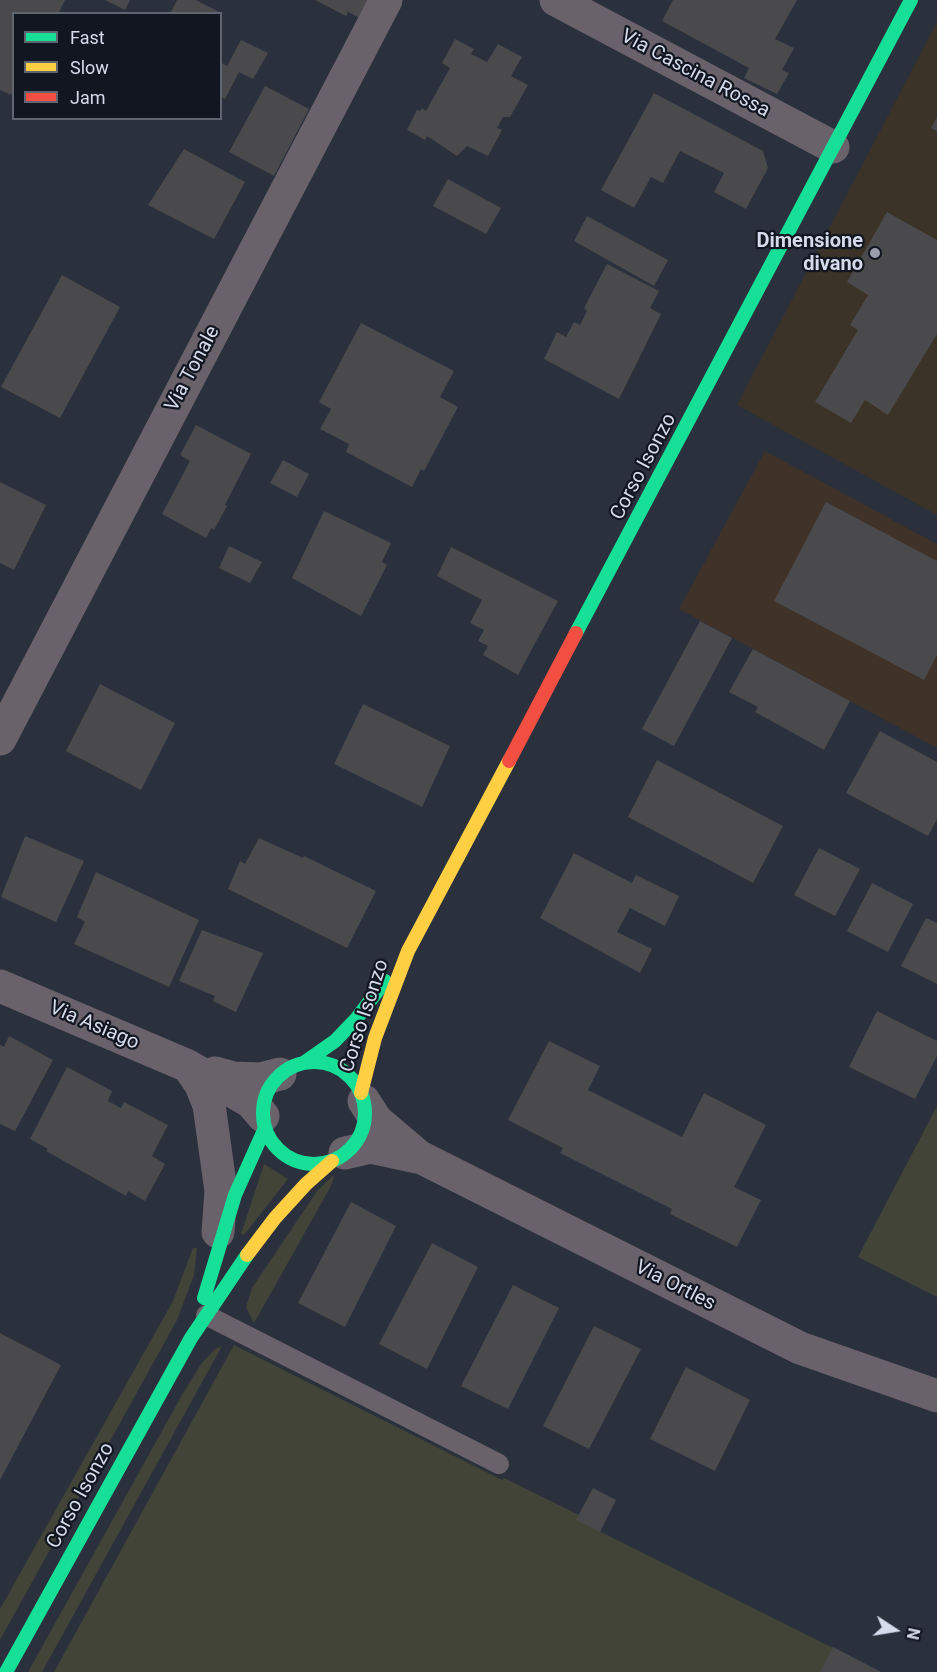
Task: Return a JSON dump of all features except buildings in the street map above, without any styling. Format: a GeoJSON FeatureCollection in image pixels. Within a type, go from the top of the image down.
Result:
{"type":"FeatureCollection","features":[{"type":"Feature","properties":{"kind":"street","name":"Via Tonale"},"geometry":{"type":"LineString","coordinates":[[0,739],[386,0]]}},
{"type":"Feature","properties":{"kind":"street","name":"Via Cascina Rossa"},"geometry":{"type":"LineString","coordinates":[[556,0],[833,147]]}},
{"type":"Feature","properties":{"kind":"street","name":"Corso Isonzo"},"geometry":{"type":"LineString","coordinates":[[362,1097],[375,1038],[408,951],[911,0]]}},
{"type":"Feature","properties":{"kind":"street","name":"Corso Isonzo"},"geometry":{"type":"LineString","coordinates":[[293,1068],[335,1041],[357,1018],[408,951]]}},
{"type":"Feature","properties":{"kind":"street","name":"Via Asiago"},"geometry":{"type":"LineString","coordinates":[[0,986],[188,1066],[251,1102],[264,1122]]}},
{"type":"Feature","properties":{"kind":"street"},"geometry":{"type":"LineString","coordinates":[[322,1062],[338,1068],[352,1078],[362,1097],[365,1116],[362,1130],[355,1143],[338,1157],[309,1164],[291,1158],[277,1148],[264,1122],[267,1093],[293,1068],[322,1062]]}},
{"type":"Feature","properties":{"kind":"street","name":"Via Asiago"},"geometry":{"type":"LineString","coordinates":[[188,1066],[233,1078],[261,1080],[293,1068]]}},
{"type":"Feature","properties":{"kind":"street"},"geometry":{"type":"LineString","coordinates":[[188,1066],[201,1085],[209,1106],[212,1125],[220,1191],[216,1263]]}},
{"type":"Feature","properties":{"kind":"street","name":"Via Ortles"},"geometry":{"type":"LineString","coordinates":[[362,1097],[376,1120],[422,1158]]}},
{"type":"Feature","properties":{"kind":"street","name":"Corso Isonzo"},"geometry":{"type":"LineString","coordinates":[[191,1338],[216,1263],[235,1195],[264,1122]]}},
{"type":"Feature","properties":{"kind":"street","name":"Via Ortles"},"geometry":{"type":"LineString","coordinates":[[338,1157],[371,1147],[401,1151],[422,1158],[801,1348],[937,1396]]}},
{"type":"Feature","properties":{"kind":"street","name":"Corso Isonzo"},"geometry":{"type":"LineString","coordinates":[[6,1672],[191,1338],[275,1218],[306,1184],[338,1157]]}},
{"type":"Feature","properties":{"kind":"lane"},"geometry":{"type":"LineString","coordinates":[[206,1315],[499,1464]]}},
{"type":"Feature","properties":{"kind":"shaded area"},"geometry":{"type":"Polygon","coordinates":[[[937,22],[937,515],[737,405],[937,22]]]}},
{"type":"Feature","properties":{"kind":"shaded area"},"geometry":{"type":"Polygon","coordinates":[[[765,451],[937,544],[937,748],[679,609],[765,451]]]}},
{"type":"Feature","properties":{"kind":"green space"},"geometry":{"type":"Polygon","coordinates":[[[937,1106],[937,1297],[858,1257],[937,1106]]]}},
{"type":"Feature","properties":{"kind":"green space"},"geometry":{"type":"Polygon","coordinates":[[[264,1164],[288,1179],[244,1235],[241,1234],[264,1164]]]}},
{"type":"Feature","properties":{"kind":"green space"},"geometry":{"type":"Polygon","coordinates":[[[335,1174],[331,1186],[254,1323],[246,1307],[252,1288],[317,1191],[335,1174]]]}},
{"type":"Feature","properties":{"kind":"green space"},"geometry":{"type":"Polygon","coordinates":[[[193,1248],[197,1248],[194,1275],[177,1320],[0,1640],[0,1609],[173,1301],[193,1248]]]}},
{"type":"Feature","properties":{"kind":"green space"},"geometry":{"type":"Polygon","coordinates":[[[234,1345],[502,1480],[504,1478],[579,1515],[577,1520],[881,1672],[54,1672],[234,1345]]]}},
{"type":"Feature","properties":{"kind":"green space"},"geometry":{"type":"Polygon","coordinates":[[[222,1346],[42,1672],[28,1672],[182,1395],[201,1364],[215,1349],[222,1346]]]}},
{"type":"Feature","properties":{"kind":"traffic: fast"},"geometry":{"type":"LineString","coordinates":[[576,633],[911,0]]}},
{"type":"Feature","properties":{"kind":"traffic: fast"},"geometry":{"type":"LineString","coordinates":[[305,1062],[335,1041],[357,1018],[385,981]]}},
{"type":"Feature","properties":{"kind":"traffic: fast"},"geometry":{"type":"LineString","coordinates":[[314,1062],[333,1066],[350,1077],[361,1094],[365,1113],[361,1132],[350,1149],[333,1160],[314,1164],[295,1160],[278,1149],[267,1132],[263,1113],[267,1094],[278,1077],[295,1066],[314,1062]]}},
{"type":"Feature","properties":{"kind":"traffic: fast"},"geometry":{"type":"LineString","coordinates":[[204,1298],[235,1195],[265,1128]]}},
{"type":"Feature","properties":{"kind":"traffic: fast"},"geometry":{"type":"LineString","coordinates":[[6,1672],[191,1338],[247,1255]]}},
{"type":"Feature","properties":{"kind":"traffic: slow"},"geometry":{"type":"LineString","coordinates":[[361,1093],[375,1038],[408,951],[509,761]]}},
{"type":"Feature","properties":{"kind":"traffic: slow"},"geometry":{"type":"LineString","coordinates":[[247,1255],[275,1218],[306,1184],[332,1161]]}},
{"type":"Feature","properties":{"kind":"traffic: jam"},"geometry":{"type":"LineString","coordinates":[[509,761],[576,633]]}},
{"type":"Feature","properties":{"kind":"place","name":"Dimensione divano"},"geometry":{"type":"Point","coordinates":[875,253]}}]}
